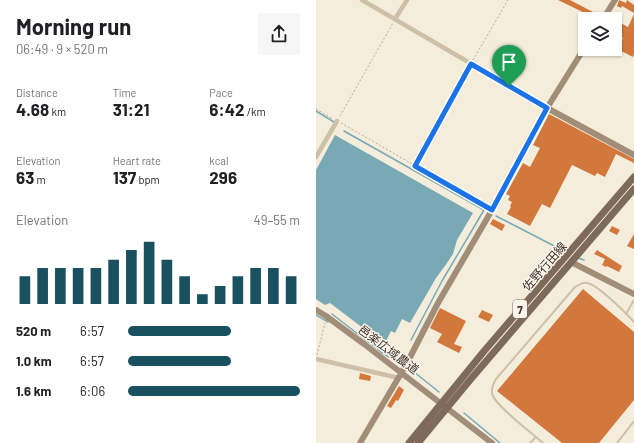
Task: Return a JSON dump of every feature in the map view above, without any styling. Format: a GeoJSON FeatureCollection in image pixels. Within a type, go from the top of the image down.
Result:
{"type":"FeatureCollection","features":[{"type":"Feature","properties":{"kind":"main road","name":"佐野行田線"},"geometry":{"type":"LineString","coordinates":[[418,443],[490,344],[634,177]]}},
{"type":"Feature","properties":{"kind":"main road","name":"佐野行田線"},"geometry":{"type":"LineString","coordinates":[[409,443],[444,406],[634,190]]}},
{"type":"Feature","properties":{"kind":"street"},"geometry":{"type":"LineString","coordinates":[[362,0],[547,108],[634,155]]}},
{"type":"Feature","properties":{"kind":"street"},"geometry":{"type":"LineString","coordinates":[[395,19],[407,0]]}},
{"type":"Feature","properties":{"kind":"street"},"geometry":{"type":"LineString","coordinates":[[607,12],[615,0]]}},
{"type":"Feature","properties":{"kind":"street"},"geometry":{"type":"LineString","coordinates":[[360,443],[400,375],[438,303],[492,210],[547,108],[580,56]]}},
{"type":"Feature","properties":{"kind":"street"},"geometry":{"type":"LineString","coordinates":[[316,157],[337,121]]}},
{"type":"Feature","properties":{"kind":"street"},"geometry":{"type":"LineString","coordinates":[[571,262],[634,294]]}},
{"type":"Feature","properties":{"kind":"street","name":"邑楽広域農道"},"geometry":{"type":"LineString","coordinates":[[316,310],[326,316],[400,375],[444,406],[492,443]]}},
{"type":"Feature","properties":{"kind":"street"},"geometry":{"type":"LineString","coordinates":[[316,359],[400,375]]}},
{"type":"Feature","properties":{"kind":"lane"},"geometry":{"type":"LineString","coordinates":[[543,443],[493,396],[492,386],[496,379],[575,287],[582,283],[592,284],[634,322]]}},
{"type":"Feature","properties":{"kind":"lane"},"geometry":{"type":"LineString","coordinates":[[626,314],[634,300]]}},
{"type":"Feature","properties":{"kind":"lane"},"geometry":{"type":"LineString","coordinates":[[617,443],[634,421]]}},
{"type":"Feature","properties":{"kind":"lane"},"geometry":{"type":"LineString","coordinates":[[530,443],[536,436]]}},
{"type":"Feature","properties":{"kind":"path"},"geometry":{"type":"LineString","coordinates":[[415,166],[508,0]]}},
{"type":"Feature","properties":{"kind":"path"},"geometry":{"type":"LineString","coordinates":[[337,121],[395,19]]}},
{"type":"Feature","properties":{"kind":"path"},"geometry":{"type":"LineString","coordinates":[[316,109],[492,210]]}},
{"type":"Feature","properties":{"kind":"path"},"geometry":{"type":"LineString","coordinates":[[316,359],[326,316]]}},
{"type":"Feature","properties":{"kind":"water"},"geometry":{"type":"Polygon","coordinates":[[[335,135],[473,213],[457,240],[453,254],[436,278],[410,323],[402,319],[395,333],[391,331],[385,343],[376,338],[330,303],[325,305],[316,299],[316,170],[335,135]]]}},
{"type":"Feature","properties":{"kind":"building"},"geometry":{"type":"Polygon","coordinates":[[[558,0],[570,0],[593,12],[583,12],[558,0]]]}},
{"type":"Feature","properties":{"kind":"building"},"geometry":{"type":"Polygon","coordinates":[[[619,0],[626,3],[627,0],[634,5],[634,13],[622,6],[621,8],[617,6],[619,0]]]}},
{"type":"Feature","properties":{"kind":"building"},"geometry":{"type":"Polygon","coordinates":[[[634,14],[633,57],[622,52],[622,24],[628,27],[634,14]]]}},
{"type":"Feature","properties":{"kind":"building"},"geometry":{"type":"Polygon","coordinates":[[[549,114],[634,159],[634,163],[616,154],[605,177],[597,173],[595,176],[572,165],[550,208],[542,204],[530,226],[507,214],[512,202],[508,200],[510,196],[506,194],[523,163],[530,167],[540,148],[533,145],[549,114]]]}},
{"type":"Feature","properties":{"kind":"building"},"geometry":{"type":"Polygon","coordinates":[[[493,219],[505,225],[502,231],[490,224],[493,219]]]}},
{"type":"Feature","properties":{"kind":"building"},"geometry":{"type":"Polygon","coordinates":[[[612,226],[620,230],[617,235],[609,231],[612,226]]]}},
{"type":"Feature","properties":{"kind":"building"},"geometry":{"type":"Polygon","coordinates":[[[634,234],[634,249],[627,246],[634,234]]]}},
{"type":"Feature","properties":{"kind":"building"},"geometry":{"type":"Polygon","coordinates":[[[597,250],[622,266],[619,272],[602,265],[605,259],[594,254],[597,250]]]}},
{"type":"Feature","properties":{"kind":"building"},"geometry":{"type":"Polygon","coordinates":[[[583,289],[634,332],[634,400],[599,443],[562,443],[497,391],[583,289]]]}},
{"type":"Feature","properties":{"kind":"building"},"geometry":{"type":"Polygon","coordinates":[[[440,308],[466,321],[454,344],[462,347],[459,353],[437,342],[442,334],[430,328],[440,308]]]}},
{"type":"Feature","properties":{"kind":"building"},"geometry":{"type":"Polygon","coordinates":[[[482,310],[493,315],[489,322],[478,317],[482,310]]]}},
{"type":"Feature","properties":{"kind":"building"},"geometry":{"type":"Polygon","coordinates":[[[360,373],[371,376],[370,381],[359,379],[360,373]]]}},
{"type":"Feature","properties":{"kind":"building"},"geometry":{"type":"Polygon","coordinates":[[[399,386],[404,390],[398,401],[396,400],[391,408],[387,406],[399,386]]]}},
{"type":"Feature","properties":{"kind":"waterway"},"geometry":{"type":"LineString","coordinates":[[316,111],[334,122]]}},
{"type":"Feature","properties":{"kind":"waterway"},"geometry":{"type":"LineString","coordinates":[[344,131],[484,210],[442,281],[411,340]]}},
{"type":"Feature","properties":{"kind":"waterway"},"geometry":{"type":"LineString","coordinates":[[496,216],[566,252]]}},
{"type":"Feature","properties":{"kind":"waterway"},"geometry":{"type":"LineString","coordinates":[[578,258],[584,260]]}},
{"type":"Feature","properties":{"kind":"waterway"},"geometry":{"type":"LineString","coordinates":[[332,314],[381,352],[399,363]]}},
{"type":"Feature","properties":{"kind":"waterway"},"geometry":{"type":"LineString","coordinates":[[316,315],[328,322]]}},
{"type":"Feature","properties":{"kind":"waterway"},"geometry":{"type":"LineString","coordinates":[[409,368],[439,392]]}},
{"type":"Feature","properties":{"kind":"waterway"},"geometry":{"type":"LineString","coordinates":[[464,413],[500,443]]}},
{"type":"Feature","properties":{"kind":"route"},"geometry":{"type":"LineString","coordinates":[[471,64],[509,86],[547,108],[492,210],[415,166],[471,64]]}}]}
